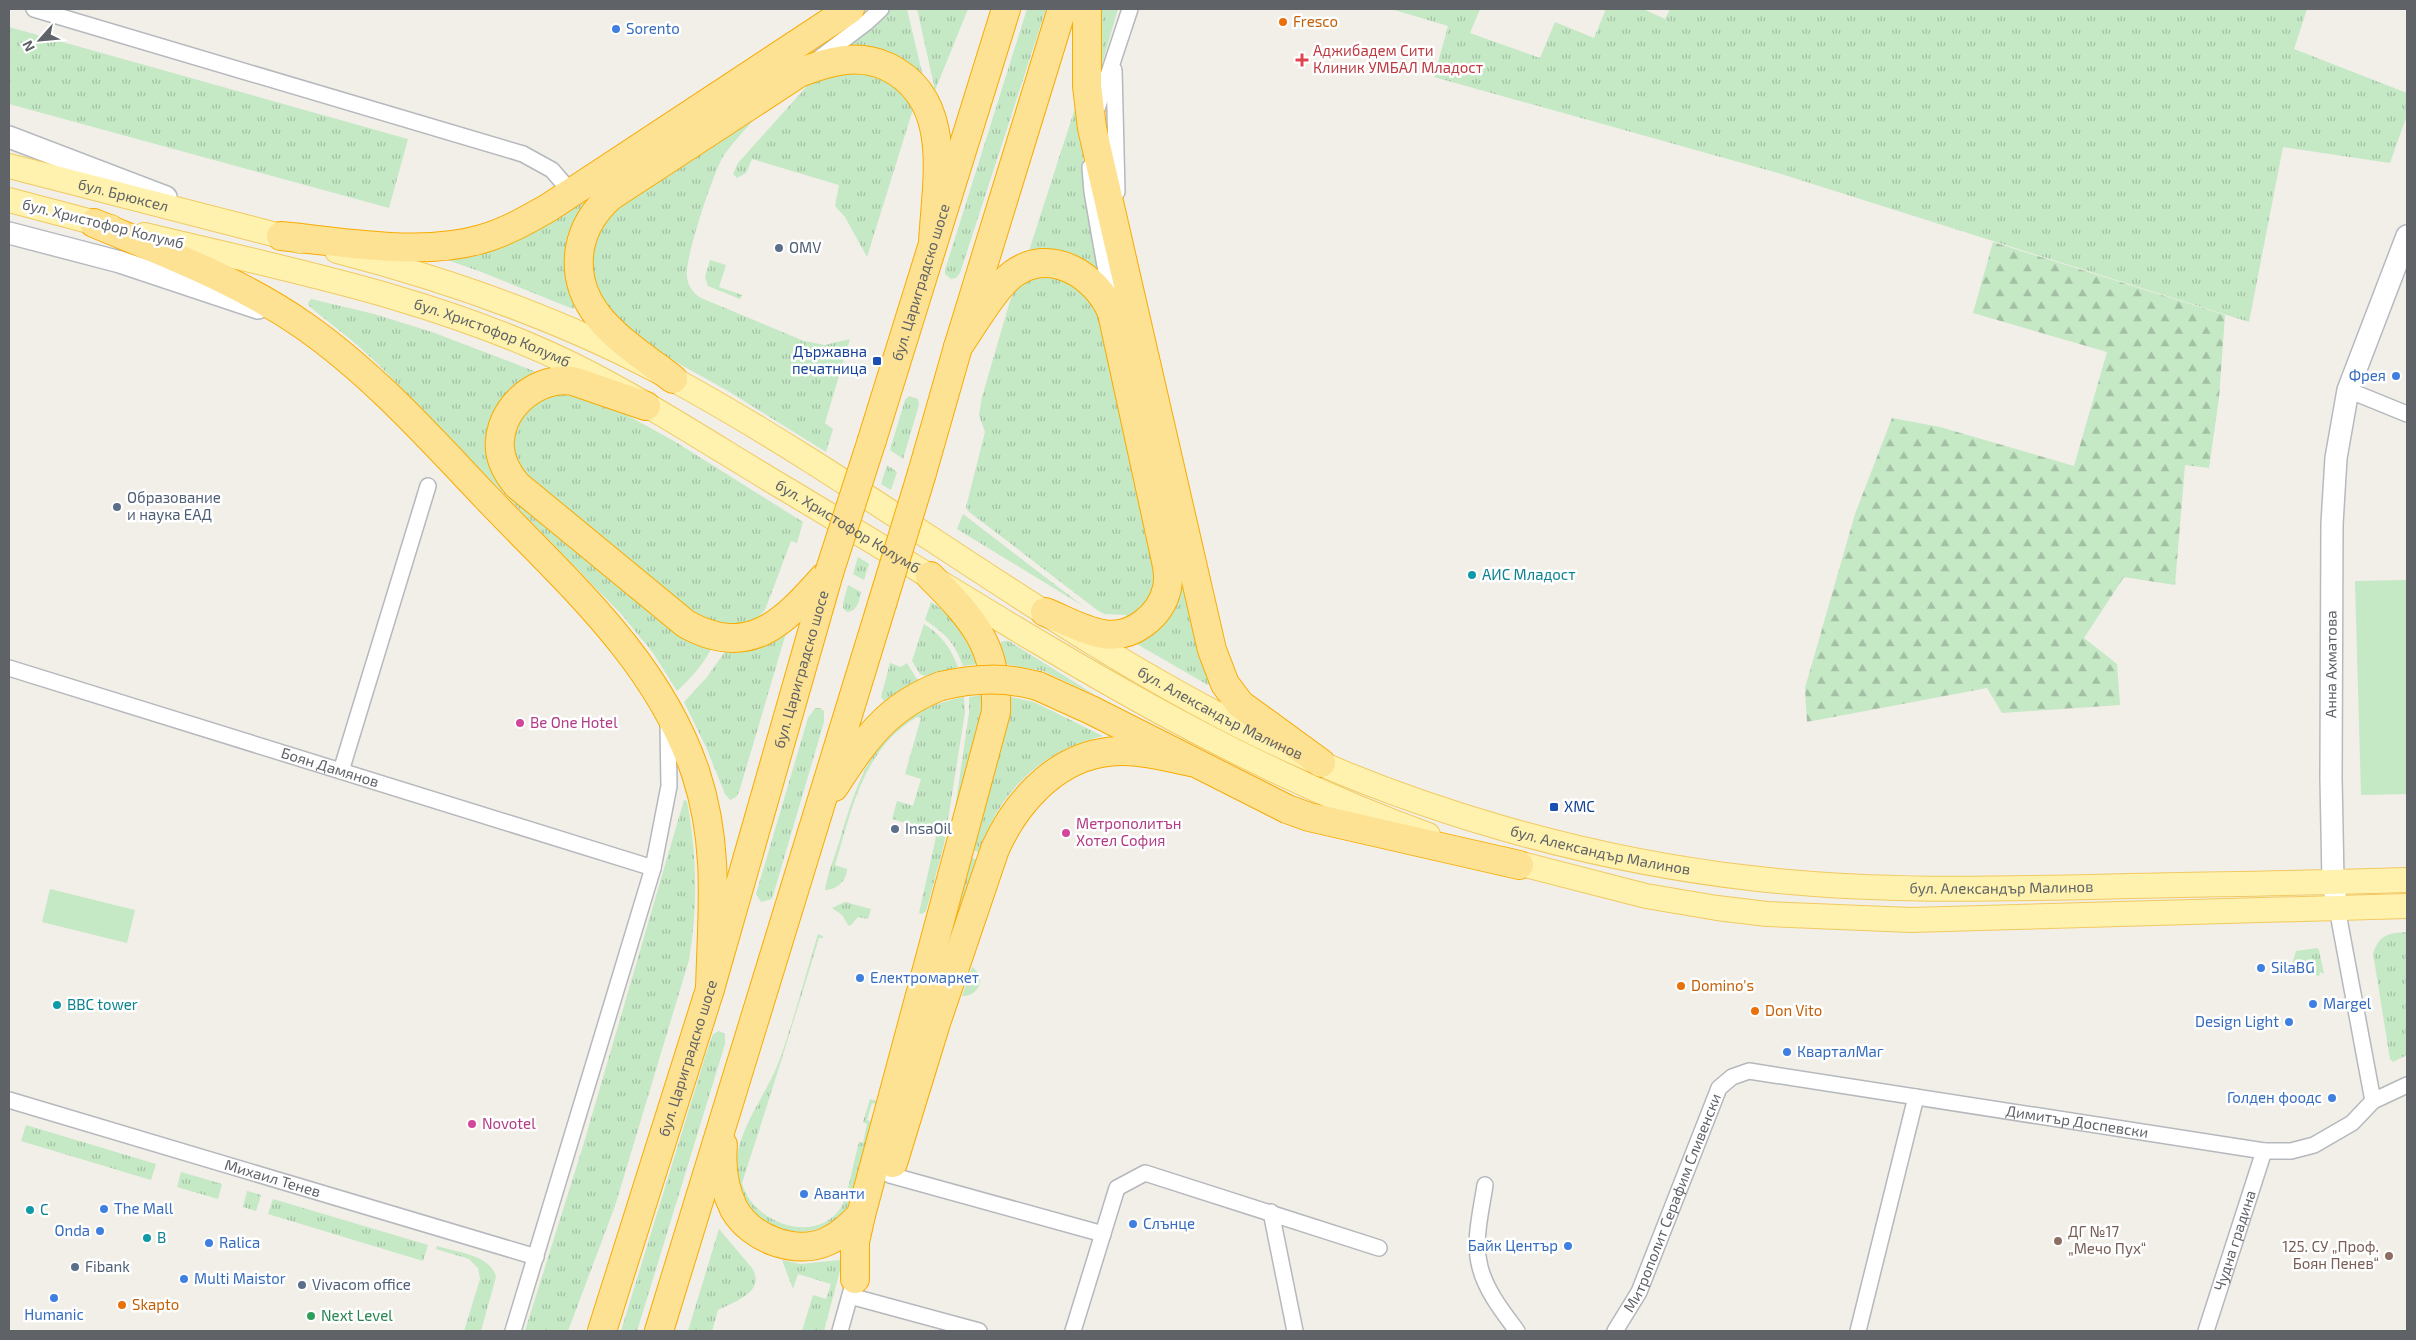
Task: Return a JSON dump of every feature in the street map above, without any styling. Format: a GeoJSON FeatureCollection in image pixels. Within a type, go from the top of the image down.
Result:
{"type":"FeatureCollection","features":[{"type":"Feature","properties":{"kind":"highway"},"geometry":{"type":"LineString","coordinates":[[281,236],[406,247],[465,243],[483,239],[516,226],[850,9]]}},
{"type":"Feature","properties":{"kind":"highway","name":"бул. Цариградско шосе"},"geometry":{"type":"LineString","coordinates":[[602,1331],[710,989],[828,573],[872,440],[1006,9]]}},
{"type":"Feature","properties":{"kind":"highway"},"geometry":{"type":"LineString","coordinates":[[659,1331],[1062,9]]}},
{"type":"Feature","properties":{"kind":"highway"},"geometry":{"type":"LineString","coordinates":[[1087,9],[1086,78],[1092,128],[1204,624],[1218,670],[1225,684],[1240,704],[1321,762]]}},
{"type":"Feature","properties":{"kind":"highway"},"geometry":{"type":"LineString","coordinates":[[673,379],[615,335],[599,318],[588,302],[578,272],[579,256],[585,230],[595,212],[611,196],[800,73],[832,61],[866,60],[894,70],[919,91],[933,117],[937,138],[933,243]]}},
{"type":"Feature","properties":{"kind":"highway"},"geometry":{"type":"LineString","coordinates":[[94,222],[215,274],[248,291],[302,324],[376,384],[419,426],[615,633],[647,674],[666,704],[684,741],[696,773],[712,844],[714,882],[710,989]]}},
{"type":"Feature","properties":{"kind":"highway"},"geometry":{"type":"LineString","coordinates":[[958,347],[1002,285],[1013,274],[1032,265],[1042,264],[1072,269],[1092,282],[1107,300],[1117,330],[1166,561],[1168,586],[1164,598],[1149,619],[1126,633],[1114,635],[1101,634],[1045,612]]}},
{"type":"Feature","properties":{"kind":"highway"},"geometry":{"type":"LineString","coordinates":[[646,406],[574,381],[563,380],[544,384],[527,394],[510,412],[500,440],[504,466],[517,486],[686,624],[707,634],[736,639],[762,633],[791,613],[828,573]]}},
{"type":"Feature","properties":{"kind":"highway"},"geometry":{"type":"LineString","coordinates":[[852,1288],[855,1242],[861,1215],[996,712],[993,668],[982,636],[959,605],[930,576]]}},
{"type":"Feature","properties":{"kind":"highway"},"geometry":{"type":"LineString","coordinates":[[817,814],[862,746],[882,722],[916,697],[941,686],[988,678],[1013,680],[1038,686],[1091,710],[1287,809],[1309,817],[1520,865]]}},
{"type":"Feature","properties":{"kind":"highway"},"geometry":{"type":"LineString","coordinates":[[852,1288],[869,1249],[936,1023],[995,849],[1004,828],[1017,810],[1044,782],[1072,764],[1100,753],[1116,751],[1157,754],[1192,762]]}},
{"type":"Feature","properties":{"kind":"highway"},"geometry":{"type":"LineString","coordinates":[[730,1099],[722,1146],[722,1166],[729,1197],[735,1210],[746,1224],[773,1241],[799,1247],[826,1242],[848,1228],[861,1215]]}},
{"type":"Feature","properties":{"kind":"main road","name":"бул. Брюксел"},"geometry":{"type":"LineString","coordinates":[[9,166],[236,224]]}},
{"type":"Feature","properties":{"kind":"main road","name":"бул. Христофор Колумб"},"geometry":{"type":"LineString","coordinates":[[9,200],[375,291],[447,314],[572,365],[646,406],[930,576]]}},
{"type":"Feature","properties":{"kind":"main road","name":"бул. Христофор Колумб"},"geometry":{"type":"LineString","coordinates":[[236,224],[449,283],[571,330],[673,379],[755,427],[875,502]]}},
{"type":"Feature","properties":{"kind":"main road","name":"бул. Александър Малинов"},"geometry":{"type":"LineString","coordinates":[[875,502],[1045,612],[1211,710],[1263,737],[1321,762],[1425,802],[1530,835],[1638,860],[1750,878],[1836,885],[1914,888],[2036,888],[2407,880]]}},
{"type":"Feature","properties":{"kind":"main road","name":"бул. Александър Малинов"},"geometry":{"type":"LineString","coordinates":[[930,576],[1100,678],[1214,742],[1337,799],[1424,834],[1520,865],[1646,896],[1767,914],[1842,919],[1911,920],[2407,906]]}},
{"type":"Feature","properties":{"kind":"street"},"geometry":{"type":"LineString","coordinates":[[34,9],[523,154],[552,170],[571,192]]}},
{"type":"Feature","properties":{"kind":"street"},"geometry":{"type":"LineString","coordinates":[[800,73],[867,22],[881,9]]}},
{"type":"Feature","properties":{"kind":"street"},"geometry":{"type":"LineString","coordinates":[[1117,330],[1092,192],[1090,162],[1092,128],[1130,9]]}},
{"type":"Feature","properties":{"kind":"street"},"geometry":{"type":"LineString","coordinates":[[1114,61],[1121,262]]}},
{"type":"Feature","properties":{"kind":"street","name":"бул. Христофор Колумб"},"geometry":{"type":"LineString","coordinates":[[9,137],[236,224]]}},
{"type":"Feature","properties":{"kind":"street"},"geometry":{"type":"LineString","coordinates":[[9,233],[120,262],[302,324]]}},
{"type":"Feature","properties":{"kind":"street","name":"Анна Ахматова"},"geometry":{"type":"LineString","coordinates":[[2373,1101],[2333,881],[2330,778],[2332,524],[2336,458],[2348,390],[2407,236]]}},
{"type":"Feature","properties":{"kind":"street"},"geometry":{"type":"LineString","coordinates":[[2348,390],[2407,414]]}},
{"type":"Feature","properties":{"kind":"street"},"geometry":{"type":"LineString","coordinates":[[341,771],[428,486]]}},
{"type":"Feature","properties":{"kind":"street","name":"Боян Дамянов"},"geometry":{"type":"LineString","coordinates":[[9,668],[653,868]]}},
{"type":"Feature","properties":{"kind":"street"},"geometry":{"type":"LineString","coordinates":[[513,1331],[653,868],[669,786],[669,739],[666,704]]}},
{"type":"Feature","properties":{"kind":"street","name":"Димитър Доспевски"},"geometry":{"type":"LineString","coordinates":[[1732,1076],[1749,1071],[2264,1151],[2291,1151],[2314,1145],[2352,1123],[2364,1113],[2373,1101],[2407,1085]]}},
{"type":"Feature","properties":{"kind":"street","name":"Митрополит Серафим Сливенски"},"geometry":{"type":"LineString","coordinates":[[1615,1331],[1639,1292],[1719,1088],[1732,1076]]}},
{"type":"Feature","properties":{"kind":"street"},"geometry":{"type":"LineString","coordinates":[[1858,1331],[1916,1097]]}},
{"type":"Feature","properties":{"kind":"street","name":"Михаил Тенев"},"geometry":{"type":"LineString","coordinates":[[9,1100],[536,1258]]}},
{"type":"Feature","properties":{"kind":"street","name":"Чудна градина"},"geometry":{"type":"LineString","coordinates":[[2206,1331],[2264,1151]]}},
{"type":"Feature","properties":{"kind":"street"},"geometry":{"type":"LineString","coordinates":[[1073,1331],[1116,1188],[1145,1173],[1272,1212],[1379,1248]]}},
{"type":"Feature","properties":{"kind":"street"},"geometry":{"type":"LineString","coordinates":[[890,1175],[1102,1234]]}},
{"type":"Feature","properties":{"kind":"street"},"geometry":{"type":"LineString","coordinates":[[1485,1185],[1477,1241],[1480,1267],[1493,1298],[1517,1331]]}},
{"type":"Feature","properties":{"kind":"street"},"geometry":{"type":"LineString","coordinates":[[1272,1212],[1295,1331]]}},
{"type":"Feature","properties":{"kind":"street"},"geometry":{"type":"LineString","coordinates":[[840,1331],[852,1288],[979,1331]]}},
{"type":"Feature","properties":{"kind":"green space"},"geometry":{"type":"Polygon","coordinates":[[[891,9],[907,9],[924,81],[843,48],[891,9]]]}},
{"type":"Feature","properties":{"kind":"green space"},"geometry":{"type":"Polygon","coordinates":[[[917,9],[968,9],[934,93],[932,92],[934,85],[917,9]]]}},
{"type":"Feature","properties":{"kind":"green space"},"geometry":{"type":"Polygon","coordinates":[[[1027,9],[1046,9],[960,273],[956,278],[951,279],[945,274],[945,270],[1027,9]]]}},
{"type":"Feature","properties":{"kind":"green space"},"geometry":{"type":"Polygon","coordinates":[[[1093,9],[1118,9],[1097,81],[1093,9]]]}},
{"type":"Feature","properties":{"kind":"green space"},"geometry":{"type":"Polygon","coordinates":[[[1391,9],[1480,9],[1470,33],[1540,58],[1555,22],[1594,38],[1606,9],[1643,9],[1665,19],[1670,9],[2307,9],[2294,49],[2407,93],[2407,115],[2390,163],[2283,147],[2249,322],[1778,173],[1434,77],[1448,26],[1391,9]]]}},
{"type":"Feature","properties":{"kind":"green space"},"geometry":{"type":"Polygon","coordinates":[[[9,27],[408,139],[389,208],[9,104],[9,27]]]}},
{"type":"Feature","properties":{"kind":"green space"},"geometry":{"type":"Polygon","coordinates":[[[850,69],[895,82],[914,106],[867,257],[845,217],[835,206],[839,185],[752,159],[746,173],[737,178],[733,174],[738,163],[808,85],[821,77],[850,69]]]}},
{"type":"Feature","properties":{"kind":"green space"},"geometry":{"type":"Polygon","coordinates":[[[1077,102],[1085,133],[1083,154],[1085,194],[1100,267],[1098,272],[1028,254],[1077,102]]]}},
{"type":"Feature","properties":{"kind":"green space"},"geometry":{"type":"Polygon","coordinates":[[[756,117],[724,155],[719,164],[690,253],[687,267],[688,283],[691,289],[701,298],[804,341],[825,345],[850,339],[825,423],[833,429],[826,452],[728,391],[647,346],[602,306],[590,258],[601,224],[616,208],[756,117]]]}},
{"type":"Feature","properties":{"kind":"green space"},"geometry":{"type":"Polygon","coordinates":[[[594,189],[572,295],[575,305],[573,309],[447,260],[447,258],[594,189]]]}},
{"type":"Feature","properties":{"kind":"green space"},"geometry":{"type":"Polygon","coordinates":[[[1100,209],[1211,683],[1208,685],[1135,643],[1167,616],[1100,209]]]}},
{"type":"Feature","properties":{"kind":"green space"},"geometry":{"type":"Polygon","coordinates":[[[1993,242],[2225,315],[2219,398],[2209,468],[2185,465],[2175,585],[2124,577],[2084,638],[2117,664],[2120,705],[2002,713],[1987,688],[1807,722],[1805,688],[1855,514],[1892,418],[1940,427],[2074,466],[2107,352],[1973,313],[1993,242]]]}},
{"type":"Feature","properties":{"kind":"green space"},"geometry":{"type":"Polygon","coordinates":[[[710,260],[726,265],[719,287],[742,295],[740,299],[708,286],[705,277],[710,260]]]}},
{"type":"Feature","properties":{"kind":"green space"},"geometry":{"type":"Polygon","coordinates":[[[1039,274],[1071,280],[1098,309],[1158,576],[1153,598],[1127,621],[1126,615],[1104,614],[1097,610],[968,511],[966,507],[985,432],[979,415],[982,397],[1010,301],[1019,282],[1039,274]]]}},
{"type":"Feature","properties":{"kind":"green space"},"geometry":{"type":"Polygon","coordinates":[[[311,299],[374,314],[432,332],[534,371],[535,375],[489,449],[712,647],[697,670],[677,691],[653,653],[622,615],[380,366],[310,307],[308,303],[311,299]]]}},
{"type":"Feature","properties":{"kind":"green space"},"geometry":{"type":"Polygon","coordinates":[[[555,391],[594,397],[674,441],[803,522],[797,543],[791,541],[765,610],[758,617],[744,624],[730,626],[691,616],[526,479],[515,463],[513,435],[526,410],[555,391]]]}},
{"type":"Feature","properties":{"kind":"green space"},"geometry":{"type":"Polygon","coordinates":[[[909,396],[918,399],[919,405],[903,459],[890,450],[905,400],[909,396]]]}},
{"type":"Feature","properties":{"kind":"green space"},"geometry":{"type":"Polygon","coordinates":[[[887,465],[897,472],[891,490],[881,484],[887,465]]]}},
{"type":"Feature","properties":{"kind":"green space"},"geometry":{"type":"Polygon","coordinates":[[[963,514],[1083,606],[957,529],[963,514]]]}},
{"type":"Feature","properties":{"kind":"green space"},"geometry":{"type":"Polygon","coordinates":[[[858,557],[869,564],[864,580],[853,574],[858,557]]]}},
{"type":"Feature","properties":{"kind":"green space"},"geometry":{"type":"Polygon","coordinates":[[[2407,580],[2407,794],[2361,795],[2355,581],[2407,580]]]}},
{"type":"Feature","properties":{"kind":"green space"},"geometry":{"type":"Polygon","coordinates":[[[848,585],[861,592],[856,608],[847,612],[843,608],[843,603],[848,585]]]}},
{"type":"Feature","properties":{"kind":"green space"},"geometry":{"type":"Polygon","coordinates":[[[931,602],[939,607],[960,628],[978,664],[963,666],[948,639],[925,620],[931,602]]]}},
{"type":"Feature","properties":{"kind":"green space"},"geometry":{"type":"Polygon","coordinates":[[[924,624],[945,643],[958,667],[925,676],[920,674],[912,661],[924,624]]]}},
{"type":"Feature","properties":{"kind":"green space"},"geometry":{"type":"Polygon","coordinates":[[[786,633],[739,792],[736,797],[730,800],[725,794],[706,747],[684,702],[707,677],[726,650],[786,633]]]}},
{"type":"Feature","properties":{"kind":"green space"},"geometry":{"type":"Polygon","coordinates":[[[1002,641],[1009,641],[1095,695],[1043,671],[1004,664],[999,645],[1002,641]]]}},
{"type":"Feature","properties":{"kind":"green space"},"geometry":{"type":"Polygon","coordinates":[[[890,663],[901,667],[907,663],[916,678],[921,681],[885,702],[881,697],[890,663]]]}},
{"type":"Feature","properties":{"kind":"green space"},"geometry":{"type":"Polygon","coordinates":[[[983,695],[983,709],[952,830],[969,713],[969,697],[983,695]]]}},
{"type":"Feature","properties":{"kind":"green space"},"geometry":{"type":"Polygon","coordinates":[[[964,697],[965,712],[944,845],[926,911],[922,914],[919,913],[936,837],[933,831],[892,819],[897,801],[913,806],[921,779],[905,774],[921,718],[917,717],[899,730],[872,763],[854,802],[835,865],[847,869],[847,873],[841,884],[825,890],[850,806],[869,762],[881,744],[896,728],[914,715],[936,704],[964,697]]]}},
{"type":"Feature","properties":{"kind":"green space"},"geometry":{"type":"Polygon","coordinates":[[[1011,697],[1034,702],[1103,736],[1060,752],[1041,763],[1025,777],[1010,793],[998,811],[987,830],[979,852],[971,850],[1009,717],[1011,697]]]}},
{"type":"Feature","properties":{"kind":"green space"},"geometry":{"type":"Polygon","coordinates":[[[815,708],[820,708],[824,711],[824,722],[772,899],[761,902],[756,894],[808,718],[815,708]]]}},
{"type":"Feature","properties":{"kind":"green space"},"geometry":{"type":"Polygon","coordinates":[[[684,800],[687,801],[693,841],[695,880],[694,920],[689,960],[615,1206],[568,1331],[525,1331],[583,1146],[684,800]]]}},
{"type":"Feature","properties":{"kind":"green space"},"geometry":{"type":"Polygon","coordinates":[[[969,857],[978,860],[932,1005],[969,857]]]}},
{"type":"Feature","properties":{"kind":"green space"},"geometry":{"type":"Polygon","coordinates":[[[50,889],[135,910],[127,943],[42,922],[50,889]]]}},
{"type":"Feature","properties":{"kind":"green space"},"geometry":{"type":"Polygon","coordinates":[[[845,902],[871,909],[868,919],[858,917],[850,926],[848,925],[842,915],[832,908],[845,902]]]}},
{"type":"Feature","properties":{"kind":"green space"},"geometry":{"type":"Polygon","coordinates":[[[2407,932],[2407,1055],[2393,1062],[2390,1059],[2373,953],[2382,938],[2390,934],[2407,932]]]}},
{"type":"Feature","properties":{"kind":"green space"},"geometry":{"type":"Polygon","coordinates":[[[818,934],[823,936],[823,938],[819,938],[742,1183],[748,1197],[758,1209],[771,1219],[786,1225],[802,1227],[817,1225],[831,1218],[844,1201],[859,1142],[863,1143],[867,1124],[863,1122],[870,1099],[877,1101],[877,1104],[872,1103],[867,1120],[873,1122],[859,1180],[846,1209],[831,1223],[813,1230],[794,1231],[776,1227],[760,1217],[747,1204],[739,1186],[736,1166],[738,1152],[747,1125],[779,1061],[818,934]]]}},
{"type":"Feature","properties":{"kind":"green space"},"geometry":{"type":"Polygon","coordinates":[[[2317,948],[2324,974],[2320,972],[2319,976],[2291,968],[2296,951],[2317,948]]]}},
{"type":"Feature","properties":{"kind":"green space"},"geometry":{"type":"Polygon","coordinates":[[[972,967],[979,975],[979,985],[973,993],[962,996],[972,967]]]}},
{"type":"Feature","properties":{"kind":"green space"},"geometry":{"type":"Polygon","coordinates":[[[719,1031],[725,1034],[725,1044],[637,1331],[621,1331],[706,1054],[713,1034],[719,1031]]]}},
{"type":"Feature","properties":{"kind":"green space"},"geometry":{"type":"Polygon","coordinates":[[[26,1125],[156,1164],[151,1180],[21,1141],[26,1125]]]}},
{"type":"Feature","properties":{"kind":"green space"},"geometry":{"type":"Polygon","coordinates":[[[181,1172],[222,1184],[218,1199],[177,1187],[181,1172]]]}},
{"type":"Feature","properties":{"kind":"green space"},"geometry":{"type":"Polygon","coordinates":[[[247,1191],[261,1195],[256,1211],[243,1207],[247,1191]]]}},
{"type":"Feature","properties":{"kind":"green space"},"geometry":{"type":"Polygon","coordinates":[[[273,1199],[428,1245],[423,1261],[268,1214],[273,1199]]]}},
{"type":"Feature","properties":{"kind":"green space"},"geometry":{"type":"Polygon","coordinates":[[[719,1229],[752,1268],[755,1283],[747,1295],[718,1310],[712,1331],[688,1331],[719,1229]]]}},
{"type":"Feature","properties":{"kind":"green space"},"geometry":{"type":"Polygon","coordinates":[[[437,1246],[480,1259],[493,1270],[496,1277],[481,1331],[464,1331],[480,1279],[478,1268],[469,1259],[436,1249],[437,1246]]]}},
{"type":"Feature","properties":{"kind":"green space"},"geometry":{"type":"Polygon","coordinates":[[[782,1260],[801,1264],[839,1260],[842,1263],[824,1331],[802,1331],[813,1295],[826,1299],[831,1284],[798,1274],[793,1289],[782,1260]]]}},
{"type":"Feature","properties":{"kind":"place","name":"Fresco"},"geometry":{"type":"Point","coordinates":[1283,22]}},
{"type":"Feature","properties":{"kind":"place","name":"Sorento"},"geometry":{"type":"Point","coordinates":[616,29]}},
{"type":"Feature","properties":{"kind":"place","name":"Аджибадем Сити Клиник УМБАЛ Младост"},"geometry":{"type":"Point","coordinates":[1302,60]}},
{"type":"Feature","properties":{"kind":"place","name":"OMV"},"geometry":{"type":"Point","coordinates":[779,248]}},
{"type":"Feature","properties":{"kind":"place","name":"Държавна печатница"},"geometry":{"type":"Point","coordinates":[877,361]}},
{"type":"Feature","properties":{"kind":"place","name":"Фрея"},"geometry":{"type":"Point","coordinates":[2396,376]}},
{"type":"Feature","properties":{"kind":"place","name":"Образование и наука ЕАД"},"geometry":{"type":"Point","coordinates":[117,507]}},
{"type":"Feature","properties":{"kind":"place","name":"АИС Младост"},"geometry":{"type":"Point","coordinates":[1472,575]}},
{"type":"Feature","properties":{"kind":"place","name":"Be One Hotel"},"geometry":{"type":"Point","coordinates":[520,723]}},
{"type":"Feature","properties":{"kind":"place","name":"ХМС"},"geometry":{"type":"Point","coordinates":[1554,807]}},
{"type":"Feature","properties":{"kind":"place","name":"InsaOil"},"geometry":{"type":"Point","coordinates":[895,829]}},
{"type":"Feature","properties":{"kind":"place","name":"Метрополитън Хотел София"},"geometry":{"type":"Point","coordinates":[1066,833]}},
{"type":"Feature","properties":{"kind":"place","name":"SilaBG"},"geometry":{"type":"Point","coordinates":[2261,968]}},
{"type":"Feature","properties":{"kind":"place","name":"Електромаркет"},"geometry":{"type":"Point","coordinates":[860,978]}},
{"type":"Feature","properties":{"kind":"place","name":"Domino's"},"geometry":{"type":"Point","coordinates":[1681,986]}},
{"type":"Feature","properties":{"kind":"place","name":"Margel"},"geometry":{"type":"Point","coordinates":[2313,1004]}},
{"type":"Feature","properties":{"kind":"place","name":"BBC tower"},"geometry":{"type":"Point","coordinates":[57,1005]}},
{"type":"Feature","properties":{"kind":"place","name":"Don Vito"},"geometry":{"type":"Point","coordinates":[1755,1011]}},
{"type":"Feature","properties":{"kind":"place","name":"Design Light"},"geometry":{"type":"Point","coordinates":[2289,1022]}},
{"type":"Feature","properties":{"kind":"place","name":"КварталМаг"},"geometry":{"type":"Point","coordinates":[1787,1052]}},
{"type":"Feature","properties":{"kind":"place","name":"Голден фоодс"},"geometry":{"type":"Point","coordinates":[2332,1098]}},
{"type":"Feature","properties":{"kind":"place","name":"Novotel"},"geometry":{"type":"Point","coordinates":[472,1124]}},
{"type":"Feature","properties":{"kind":"place","name":"Аванти"},"geometry":{"type":"Point","coordinates":[804,1194]}},
{"type":"Feature","properties":{"kind":"place","name":"The Mall"},"geometry":{"type":"Point","coordinates":[104,1209]}},
{"type":"Feature","properties":{"kind":"place","name":"C"},"geometry":{"type":"Point","coordinates":[30,1210]}},
{"type":"Feature","properties":{"kind":"place","name":"Слънце"},"geometry":{"type":"Point","coordinates":[1133,1224]}},
{"type":"Feature","properties":{"kind":"place","name":"Onda"},"geometry":{"type":"Point","coordinates":[100,1231]}},
{"type":"Feature","properties":{"kind":"place","name":"B"},"geometry":{"type":"Point","coordinates":[147,1238]}},
{"type":"Feature","properties":{"kind":"place","name":"ДГ №17 „Мечо Пух“"},"geometry":{"type":"Point","coordinates":[2058,1241]}},
{"type":"Feature","properties":{"kind":"place","name":"Ralica"},"geometry":{"type":"Point","coordinates":[209,1243]}},
{"type":"Feature","properties":{"kind":"place","name":"Байк Център"},"geometry":{"type":"Point","coordinates":[1568,1246]}},
{"type":"Feature","properties":{"kind":"place","name":"125. СУ „Проф. Боян Пенев“"},"geometry":{"type":"Point","coordinates":[2389,1256]}},
{"type":"Feature","properties":{"kind":"place","name":"Fibank"},"geometry":{"type":"Point","coordinates":[75,1267]}},
{"type":"Feature","properties":{"kind":"place","name":"Multi Maistor"},"geometry":{"type":"Point","coordinates":[184,1279]}},
{"type":"Feature","properties":{"kind":"place","name":"Vivacom office"},"geometry":{"type":"Point","coordinates":[302,1285]}},
{"type":"Feature","properties":{"kind":"place","name":"Humanic"},"geometry":{"type":"Point","coordinates":[54,1298]}},
{"type":"Feature","properties":{"kind":"place","name":"Skapto"},"geometry":{"type":"Point","coordinates":[122,1305]}},
{"type":"Feature","properties":{"kind":"place","name":"Next Level"},"geometry":{"type":"Point","coordinates":[311,1316]}}]}
